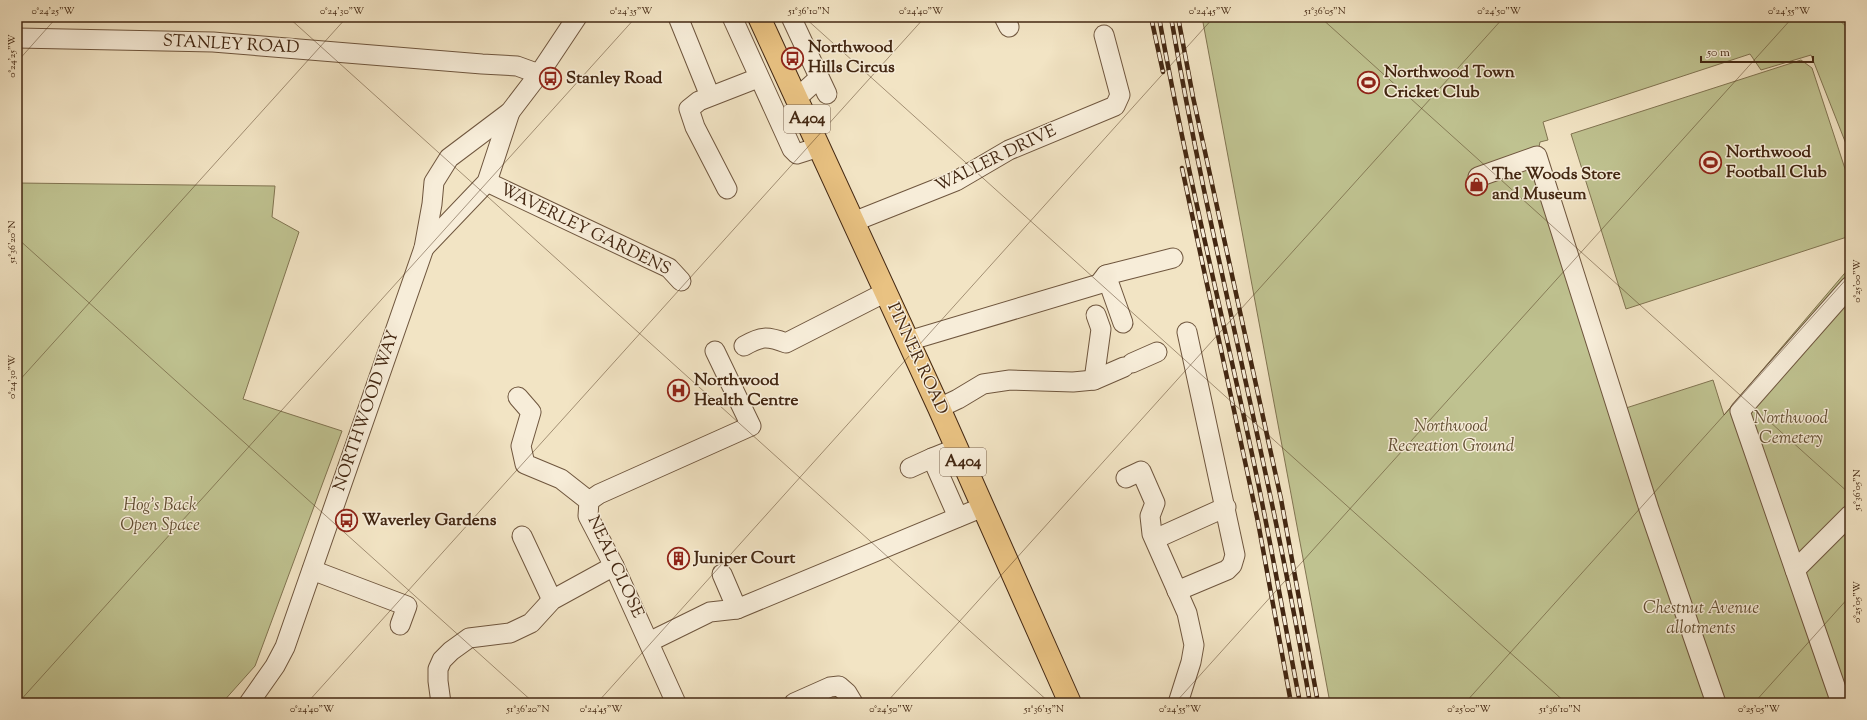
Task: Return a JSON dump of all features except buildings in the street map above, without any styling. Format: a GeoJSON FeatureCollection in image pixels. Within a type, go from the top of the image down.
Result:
{"type":"FeatureCollection","features":[{"type":"Feature","properties":{"kind":"main road","name":"PINNER ROAD"},"geometry":{"type":"LineString","coordinates":[[759,17],[939,408],[1070,703]]}},
{"type":"Feature","properties":{"kind":"street"},"geometry":{"type":"LineString","coordinates":[[424,248],[487,182],[510,112],[539,74],[577,17]]}},
{"type":"Feature","properties":{"kind":"street"},"geometry":{"type":"LineString","coordinates":[[678,17],[710,96]]}},
{"type":"Feature","properties":{"kind":"street"},"geometry":{"type":"LineString","coordinates":[[732,17],[758,78],[792,149],[797,154],[819,147]]}},
{"type":"Feature","properties":{"kind":"street"},"geometry":{"type":"LineString","coordinates":[[791,17],[823,86],[797,98]]}},
{"type":"Feature","properties":{"kind":"street","name":"WALLER DRIVE"},"geometry":{"type":"LineString","coordinates":[[853,222],[956,181],[1009,150],[1115,106],[1120,95],[1104,34]]}},
{"type":"Feature","properties":{"kind":"street","name":"STANLEY ROAD"},"geometry":{"type":"LineString","coordinates":[[17,38],[213,42],[517,66],[539,74]]}},
{"type":"Feature","properties":{"kind":"street"},"geometry":{"type":"LineString","coordinates":[[726,189],[694,127],[689,109],[699,101],[710,96],[758,78]]}},
{"type":"Feature","properties":{"kind":"street","name":"NORTHWOOD WAY"},"geometry":{"type":"LineString","coordinates":[[249,703],[275,666],[284,647],[312,570],[424,248],[432,204],[434,182],[449,158],[510,112]]}},
{"type":"Feature","properties":{"kind":"street"},"geometry":{"type":"LineString","coordinates":[[1478,177],[1537,156],[1650,510],[1716,703]]}},
{"type":"Feature","properties":{"kind":"street","name":"WAVERLEY GARDENS"},"geometry":{"type":"LineString","coordinates":[[487,182],[669,268],[681,281]]}},
{"type":"Feature","properties":{"kind":"street"},"geometry":{"type":"LineString","coordinates":[[908,341],[936,331],[1098,284],[1106,275],[1173,258]]}},
{"type":"Feature","properties":{"kind":"street"},"geometry":{"type":"LineString","coordinates":[[1106,275],[1123,323]]}},
{"type":"Feature","properties":{"kind":"street"},"geometry":{"type":"LineString","coordinates":[[1841,703],[1740,411],[1850,286]]}},
{"type":"Feature","properties":{"kind":"street"},"geometry":{"type":"LineString","coordinates":[[744,346],[758,338],[772,338],[786,343],[886,292]]}},
{"type":"Feature","properties":{"kind":"street"},"geometry":{"type":"LineString","coordinates":[[1094,380],[1101,329],[1096,315]]}},
{"type":"Feature","properties":{"kind":"street"},"geometry":{"type":"LineString","coordinates":[[1177,591],[1227,570],[1232,565],[1236,555],[1187,332]]}},
{"type":"Feature","properties":{"kind":"street"},"geometry":{"type":"LineString","coordinates":[[589,501],[599,494],[751,426],[716,351]]}},
{"type":"Feature","properties":{"kind":"street"},"geometry":{"type":"LineString","coordinates":[[939,408],[983,384],[1010,380],[1072,382],[1094,380],[1158,352]]}},
{"type":"Feature","properties":{"kind":"street","name":"NEAL CLOSE"},"geometry":{"type":"LineString","coordinates":[[518,397],[531,412],[521,446],[524,464],[561,479],[589,501],[588,516],[614,566],[676,703]]}},
{"type":"Feature","properties":{"kind":"street"},"geometry":{"type":"LineString","coordinates":[[910,468],[957,448]]}},
{"type":"Feature","properties":{"kind":"street"},"geometry":{"type":"LineString","coordinates":[[932,458],[958,517]]}},
{"type":"Feature","properties":{"kind":"street"},"geometry":{"type":"LineString","coordinates":[[1126,478],[1141,470],[1155,504],[1150,516],[1155,539],[1187,613],[1194,645],[1191,662],[1178,703]]}},
{"type":"Feature","properties":{"kind":"street"},"geometry":{"type":"LineString","coordinates":[[649,642],[710,612],[737,608],[983,507]]}},
{"type":"Feature","properties":{"kind":"street"},"geometry":{"type":"LineString","coordinates":[[1155,539],[1226,507]]}},
{"type":"Feature","properties":{"kind":"street"},"geometry":{"type":"LineString","coordinates":[[1795,570],[1850,514]]}},
{"type":"Feature","properties":{"kind":"street"},"geometry":{"type":"LineString","coordinates":[[522,536],[552,600]]}},
{"type":"Feature","properties":{"kind":"street"},"geometry":{"type":"LineString","coordinates":[[441,703],[438,669],[442,660],[451,650],[469,638],[510,632],[531,623],[552,600],[614,566]]}},
{"type":"Feature","properties":{"kind":"street"},"geometry":{"type":"LineString","coordinates":[[312,570],[407,606],[400,625]]}},
{"type":"Feature","properties":{"kind":"street"},"geometry":{"type":"LineString","coordinates":[[722,574],[737,608]]}},
{"type":"Feature","properties":{"kind":"street"},"geometry":{"type":"LineString","coordinates":[[794,703],[830,687],[839,686],[847,693],[853,703]]}},
{"type":"Feature","properties":{"kind":"green space","name":"Northwood Recreation Ground"},"geometry":{"type":"Polygon","coordinates":[[[1202,17],[1850,17],[1850,154],[1811,55],[1761,70],[1750,54],[1543,122],[1548,140],[1540,142],[1537,156],[1626,408],[1713,380],[1724,415],[1850,267],[1850,698],[1845,703],[1330,703],[1202,17]]]}},
{"type":"Feature","properties":{"kind":"green space","name":"Northwood Football Club"},"geometry":{"type":"Polygon","coordinates":[[[1801,60],[1812,68],[1850,184],[1850,236],[1626,309],[1571,134],[1801,60]]]}},
{"type":"Feature","properties":{"kind":"green space","name":"Hog's Back Open Space"},"geometry":{"type":"Polygon","coordinates":[[[17,183],[275,186],[272,217],[299,232],[243,399],[342,431],[255,666],[222,703],[17,703],[17,183]]]}},
{"type":"Feature","properties":{"kind":"railway"},"geometry":{"type":"LineString","coordinates":[[1151,17],[1163,72]]}},
{"type":"Feature","properties":{"kind":"railway"},"geometry":{"type":"LineString","coordinates":[[1159,17],[1180,127],[1259,485],[1300,703]]}},
{"type":"Feature","properties":{"kind":"railway"},"geometry":{"type":"LineString","coordinates":[[1171,17],[1204,190],[1260,446],[1299,638],[1310,703]]}},
{"type":"Feature","properties":{"kind":"railway"},"geometry":{"type":"LineString","coordinates":[[1178,17],[1193,97],[1281,499],[1318,703]]}},
{"type":"Feature","properties":{"kind":"railway"},"geometry":{"type":"LineString","coordinates":[[1182,168],[1258,522],[1291,703]]}},
{"type":"Feature","properties":{"kind":"place","name":"Northwood Hills Circus"},"geometry":{"type":"Point","coordinates":[793,58]}},
{"type":"Feature","properties":{"kind":"place","name":"Stanley Road"},"geometry":{"type":"Point","coordinates":[551,79]}},
{"type":"Feature","properties":{"kind":"place","name":"Northwood Town Cricket Club"},"geometry":{"type":"Point","coordinates":[1369,83]}},
{"type":"Feature","properties":{"kind":"place","name":"Northwood Football Club"},"geometry":{"type":"Point","coordinates":[1711,163]}},
{"type":"Feature","properties":{"kind":"place","name":"The Woods Store and Museum"},"geometry":{"type":"Point","coordinates":[1476,185]}},
{"type":"Feature","properties":{"kind":"place","name":"Northwood Health Centre"},"geometry":{"type":"Point","coordinates":[678,391]}},
{"type":"Feature","properties":{"kind":"place","name":"Waverley Gardens"},"geometry":{"type":"Point","coordinates":[346,521]}},
{"type":"Feature","properties":{"kind":"place","name":"Juniper Court"},"geometry":{"type":"Point","coordinates":[678,559]}},
{"type":"Feature","properties":{"kind":"park label","name":"Northwood Cemetery"},"geometry":{"type":"Point","coordinates":[1791,429]}},
{"type":"Feature","properties":{"kind":"park label","name":"Chestnut Avenue allotments"},"geometry":{"type":"Point","coordinates":[1701,619]}}]}
